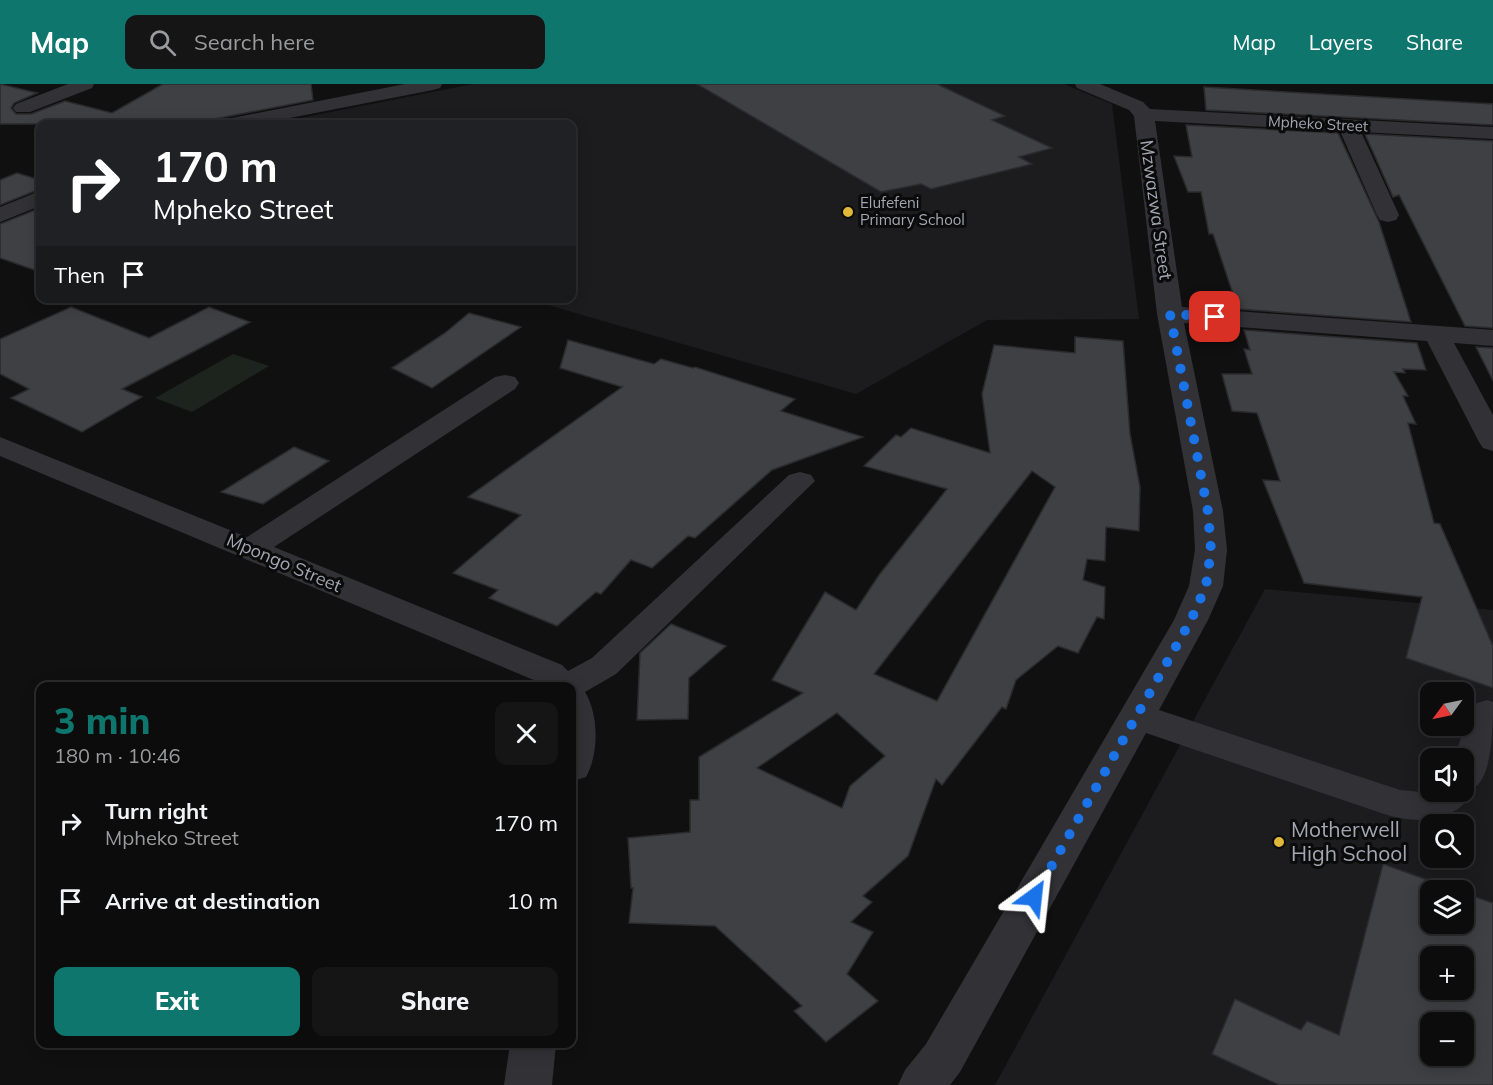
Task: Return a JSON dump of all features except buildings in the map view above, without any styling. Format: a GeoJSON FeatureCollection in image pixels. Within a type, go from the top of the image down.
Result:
{"type":"FeatureCollection","features":[{"type":"Feature","properties":{"kind":"street"},"geometry":{"type":"LineString","coordinates":[[24,108],[85,84]]}},
{"type":"Feature","properties":{"kind":"street"},"geometry":{"type":"LineString","coordinates":[[252,120],[433,84]]}},
{"type":"Feature","properties":{"kind":"street","name":"Mzwazwa Street"},"geometry":{"type":"LineString","coordinates":[[922,1085],[943,1058],[1191,620],[1206,586],[1211,550],[1208,512],[1170,314],[1144,115],[1136,106],[1084,84]]}},
{"type":"Feature","properties":{"kind":"street","name":"Mpheko Street"},"geometry":{"type":"LineString","coordinates":[[1144,115],[1493,133]]}},
{"type":"Feature","properties":{"kind":"street"},"geometry":{"type":"LineString","coordinates":[[1348,126],[1388,215]]}},
{"type":"Feature","properties":{"kind":"street"},"geometry":{"type":"LineString","coordinates":[[5,210],[36,199]]}},
{"type":"Feature","properties":{"kind":"street"},"geometry":{"type":"LineString","coordinates":[[5,210],[36,218]]}},
{"type":"Feature","properties":{"kind":"street"},"geometry":{"type":"LineString","coordinates":[[1170,314],[1493,338]]}},
{"type":"Feature","properties":{"kind":"street"},"geometry":{"type":"LineString","coordinates":[[1437,333],[1493,442]]}},
{"type":"Feature","properties":{"kind":"street"},"geometry":{"type":"LineString","coordinates":[[250,549],[505,383]]}},
{"type":"Feature","properties":{"kind":"street","name":"Mpongo Street"},"geometry":{"type":"LineString","coordinates":[[0,446],[549,673],[560,682]]}},
{"type":"Feature","properties":{"kind":"street"},"geometry":{"type":"LineString","coordinates":[[575,682],[604,666],[800,481]]}},
{"type":"Feature","properties":{"kind":"street"},"geometry":{"type":"LineString","coordinates":[[1474,756],[1486,713]]}},
{"type":"Feature","properties":{"kind":"street"},"geometry":{"type":"LineString","coordinates":[[1137,716],[1398,804],[1421,808],[1440,802]]}},
{"type":"Feature","properties":{"kind":"street"},"geometry":{"type":"LineString","coordinates":[[528,1085],[533,1048]]}},
{"type":"Feature","properties":{"kind":"shaded area","name":"Elufefeni Primary School"},"geometry":{"type":"Polygon","coordinates":[[[473,84],[1064,84],[1112,104],[1139,319],[987,320],[856,394],[541,303],[576,303],[576,120],[290,120],[473,84]]]}},
{"type":"Feature","properties":{"kind":"shaded area"},"geometry":{"type":"Polygon","coordinates":[[[233,354],[269,366],[192,412],[155,398],[233,354]]]}},
{"type":"Feature","properties":{"kind":"shaded area","name":"Motherwell High School"},"geometry":{"type":"Polygon","coordinates":[[[1265,589],[1493,610],[1493,1085],[995,1085],[1265,589]]]}},
{"type":"Feature","properties":{"kind":"place","name":"Elufefeni Primary School"},"geometry":{"type":"Point","coordinates":[848,212]}},
{"type":"Feature","properties":{"kind":"place","name":"Motherwell High School"},"geometry":{"type":"Point","coordinates":[1279,842]}},
{"type":"Feature","properties":{"kind":"route"},"geometry":{"type":"LineString","coordinates":[[1034,897],[1191,620],[1206,586],[1211,550],[1208,512],[1170,314],[1215,317]]}}]}
